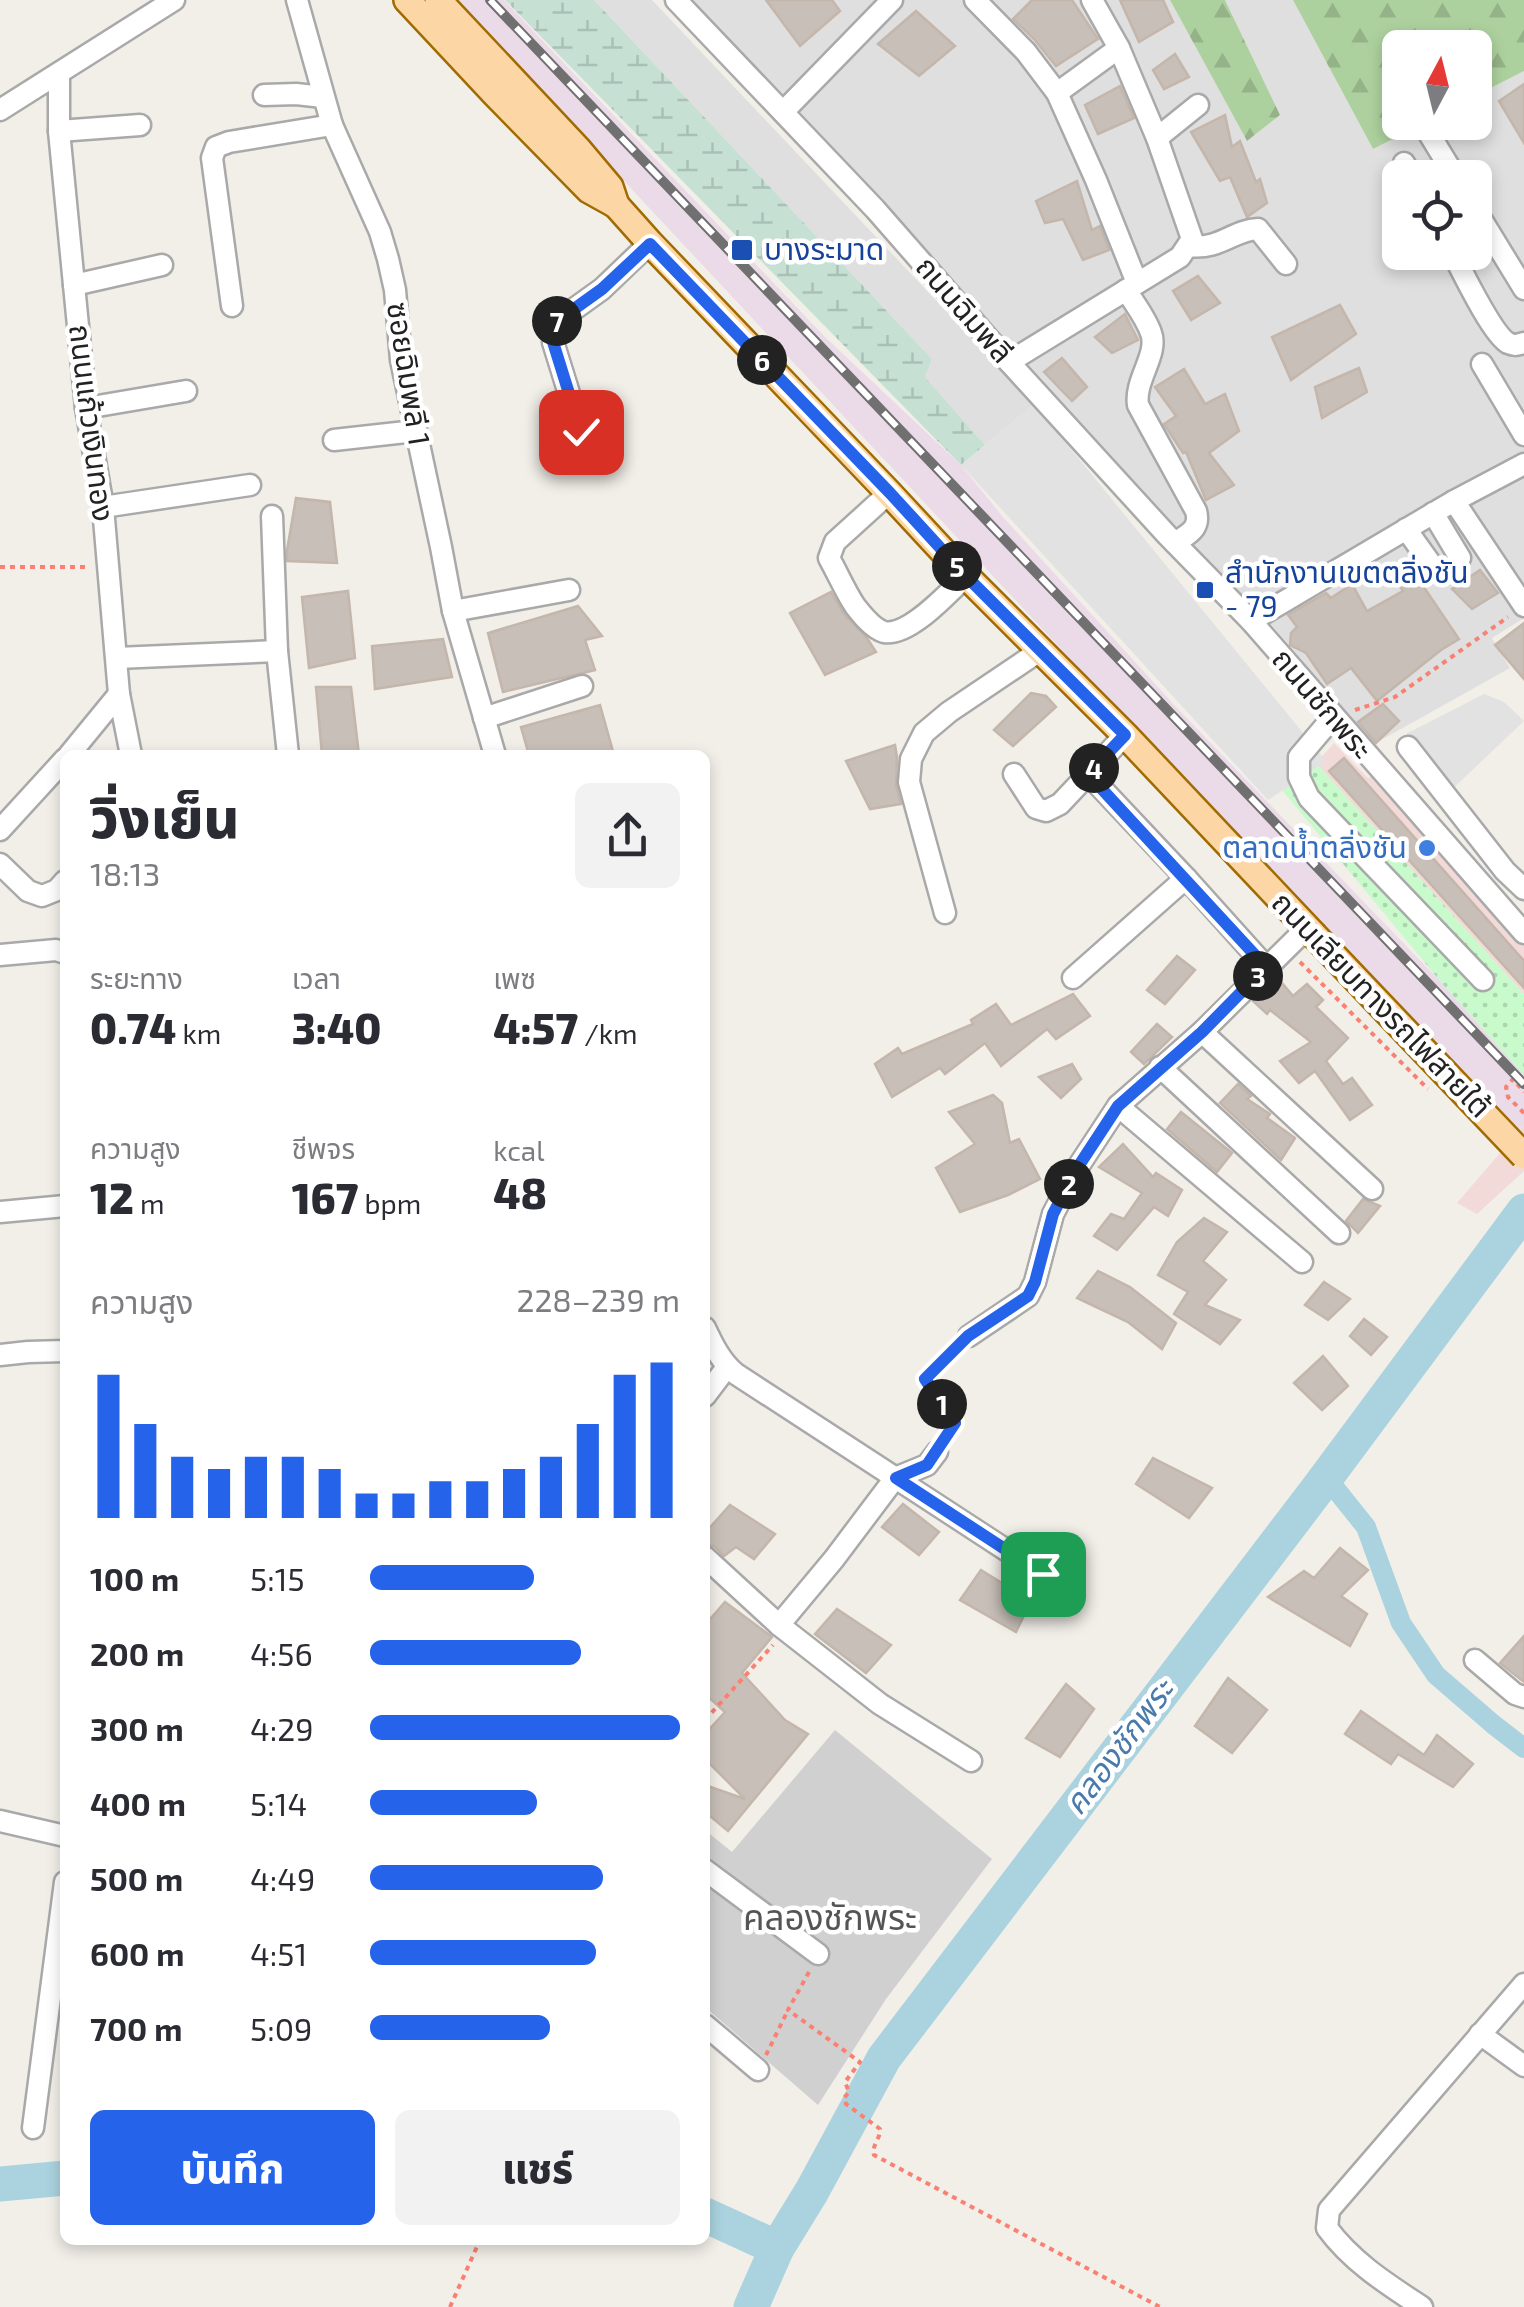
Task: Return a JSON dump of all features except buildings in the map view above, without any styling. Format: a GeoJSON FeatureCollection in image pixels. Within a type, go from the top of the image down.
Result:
{"type":"FeatureCollection","features":[{"type":"Feature","properties":{"kind":"main road","name":"ถนนเลียบทางรถไฟสายใต้"},"geometry":{"type":"LineString","coordinates":[[407,0],[589,190],[616,205],[966,576],[1125,735],[1524,1156]]}},
{"type":"Feature","properties":{"kind":"main road","name":"ถนนเลียบทางรถไฟสายใต้"},"geometry":{"type":"LineString","coordinates":[[438,0],[578,149],[610,187],[616,205]]}},
{"type":"Feature","properties":{"kind":"street"},"geometry":{"type":"LineString","coordinates":[[0,110],[174,0]]}},
{"type":"Feature","properties":{"kind":"street","name":"ซอยฉิมพลี 1"},"geometry":{"type":"LineString","coordinates":[[297,0],[332,124],[380,232],[388,260],[395,290],[401,360],[452,612],[494,750]]}},
{"type":"Feature","properties":{"kind":"street","name":"ถนนฉิมพลี"},"geometry":{"type":"LineString","coordinates":[[676,0],[876,209],[1009,362],[1250,621]]}},
{"type":"Feature","properties":{"kind":"street"},"geometry":{"type":"LineString","coordinates":[[783,112],[892,0]]}},
{"type":"Feature","properties":{"kind":"street"},"geometry":{"type":"LineString","coordinates":[[975,0],[1026,52],[1058,94],[1096,180],[1131,286],[1152,334],[1136,394],[1138,405],[1198,519],[1195,528],[1175,543]]}},
{"type":"Feature","properties":{"kind":"street"},"geometry":{"type":"LineString","coordinates":[[1092,0],[1119,48],[1189,224],[1192,239],[1184,252]]}},
{"type":"Feature","properties":{"kind":"street"},"geometry":{"type":"LineString","coordinates":[[1058,94],[1119,48]]}},
{"type":"Feature","properties":{"kind":"street","name":"ถนนแก้วเงินทอง"},"geometry":{"type":"LineString","coordinates":[[59,74],[59,132],[86,408],[103,506],[120,694],[130,750]]}},
{"type":"Feature","properties":{"kind":"street"},"geometry":{"type":"LineString","coordinates":[[264,95],[323,97]]}},
{"type":"Feature","properties":{"kind":"street"},"geometry":{"type":"LineString","coordinates":[[1157,138],[1198,105]]}},
{"type":"Feature","properties":{"kind":"street"},"geometry":{"type":"LineString","coordinates":[[232,306],[212,158],[216,146],[332,124]]}},
{"type":"Feature","properties":{"kind":"street"},"geometry":{"type":"LineString","coordinates":[[59,132],[140,125]]}},
{"type":"Feature","properties":{"kind":"street"},"geometry":{"type":"LineString","coordinates":[[1009,362],[1184,252],[1258,230],[1286,264]]}},
{"type":"Feature","properties":{"kind":"street"},"geometry":{"type":"LineString","coordinates":[[1492,237],[1524,289]]}},
{"type":"Feature","properties":{"kind":"street"},"geometry":{"type":"LineString","coordinates":[[581,432],[553,342],[556,322],[602,289],[650,244]]}},
{"type":"Feature","properties":{"kind":"street"},"geometry":{"type":"LineString","coordinates":[[74,285],[162,265]]}},
{"type":"Feature","properties":{"kind":"street"},"geometry":{"type":"LineString","coordinates":[[1462,270],[1504,340],[1514,346],[1524,343]]}},
{"type":"Feature","properties":{"kind":"street"},"geometry":{"type":"LineString","coordinates":[[1482,364],[1524,434]]}},
{"type":"Feature","properties":{"kind":"street"},"geometry":{"type":"LineString","coordinates":[[86,408],[186,391]]}},
{"type":"Feature","properties":{"kind":"street"},"geometry":{"type":"LineString","coordinates":[[334,440],[415,431]]}},
{"type":"Feature","properties":{"kind":"street","name":"ถนนชักพระ"},"geometry":{"type":"LineString","coordinates":[[1524,464],[1250,621],[1524,933]]}},
{"type":"Feature","properties":{"kind":"street"},"geometry":{"type":"LineString","coordinates":[[103,506],[250,484]]}},
{"type":"Feature","properties":{"kind":"street"},"geometry":{"type":"LineString","coordinates":[[890,493],[846,532],[830,550],[829,558],[856,607],[874,627],[894,632],[912,624],[966,576]]}},
{"type":"Feature","properties":{"kind":"street"},"geometry":{"type":"LineString","coordinates":[[1454,501],[1524,606]]}},
{"type":"Feature","properties":{"kind":"street"},"geometry":{"type":"LineString","coordinates":[[1406,529],[1431,564],[1443,572],[1454,568],[1460,558],[1433,514]]}},
{"type":"Feature","properties":{"kind":"street"},"geometry":{"type":"LineString","coordinates":[[272,516],[277,651],[287,750]]}},
{"type":"Feature","properties":{"kind":"street"},"geometry":{"type":"LineString","coordinates":[[452,612],[568,590]]}},
{"type":"Feature","properties":{"kind":"street"},"geometry":{"type":"LineString","coordinates":[[945,913],[909,782],[910,759],[924,733],[949,712],[1041,650]]}},
{"type":"Feature","properties":{"kind":"street"},"geometry":{"type":"LineString","coordinates":[[117,658],[277,651]]}},
{"type":"Feature","properties":{"kind":"street"},"geometry":{"type":"LineString","coordinates":[[484,718],[582,686]]}},
{"type":"Feature","properties":{"kind":"street"},"geometry":{"type":"LineString","coordinates":[[73,750],[120,694]]}},
{"type":"Feature","properties":{"kind":"street"},"geometry":{"type":"LineString","coordinates":[[1333,717],[1299,757],[1299,777],[1310,798],[1483,980]]}},
{"type":"Feature","properties":{"kind":"street"},"geometry":{"type":"LineString","coordinates":[[1014,774],[1036,808],[1046,811],[1060,804],[1125,735]]}},
{"type":"Feature","properties":{"kind":"street"},"geometry":{"type":"LineString","coordinates":[[1408,748],[1505,871],[1524,889]]}},
{"type":"Feature","properties":{"kind":"street"},"geometry":{"type":"LineString","coordinates":[[0,830],[60,765]]}},
{"type":"Feature","properties":{"kind":"street"},"geometry":{"type":"LineString","coordinates":[[1088,774],[1266,967]]}},
{"type":"Feature","properties":{"kind":"street"},"geometry":{"type":"LineString","coordinates":[[0,864],[28,891],[42,896],[60,887]]}},
{"type":"Feature","properties":{"kind":"street"},"geometry":{"type":"LineString","coordinates":[[1073,978],[1186,878]]}},
{"type":"Feature","properties":{"kind":"street"},"geometry":{"type":"LineString","coordinates":[[968,1336],[1028,1296],[1053,1214],[1118,1106],[1202,1032],[1266,967],[1310,931]]}},
{"type":"Feature","properties":{"kind":"street"},"geometry":{"type":"LineString","coordinates":[[0,956],[60,951]]}},
{"type":"Feature","properties":{"kind":"street"},"geometry":{"type":"LineString","coordinates":[[1202,1032],[1372,1189]]}},
{"type":"Feature","properties":{"kind":"street"},"geometry":{"type":"LineString","coordinates":[[1160,1067],[1339,1234]]}},
{"type":"Feature","properties":{"kind":"street"},"geometry":{"type":"LineString","coordinates":[[1118,1106],[1302,1262]]}},
{"type":"Feature","properties":{"kind":"street"},"geometry":{"type":"LineString","coordinates":[[0,1212],[60,1206]]}},
{"type":"Feature","properties":{"kind":"street"},"geometry":{"type":"LineString","coordinates":[[710,1339],[727,1367],[1043,1574]]}},
{"type":"Feature","properties":{"kind":"street"},"geometry":{"type":"LineString","coordinates":[[0,1355],[60,1351]]}},
{"type":"Feature","properties":{"kind":"street"},"geometry":{"type":"LineString","coordinates":[[710,1389],[727,1367]]}},
{"type":"Feature","properties":{"kind":"street"},"geometry":{"type":"LineString","coordinates":[[783,1628],[896,1478],[927,1465],[937,1452]]}},
{"type":"Feature","properties":{"kind":"street"},"geometry":{"type":"LineString","coordinates":[[710,1562],[783,1628],[880,1704],[971,1761]]}},
{"type":"Feature","properties":{"kind":"street"},"geometry":{"type":"LineString","coordinates":[[1474,1660],[1524,1697]]}},
{"type":"Feature","properties":{"kind":"street"},"geometry":{"type":"LineString","coordinates":[[0,1822],[60,1835]]}},
{"type":"Feature","properties":{"kind":"street"},"geometry":{"type":"LineString","coordinates":[[710,1874],[818,1954]]}},
{"type":"Feature","properties":{"kind":"street"},"geometry":{"type":"LineString","coordinates":[[32,2128],[60,1919]]}},
{"type":"Feature","properties":{"kind":"street"},"geometry":{"type":"LineString","coordinates":[[1422,2307],[1342,2248],[1327,2228],[1330,2210],[1524,1984]]}},
{"type":"Feature","properties":{"kind":"street"},"geometry":{"type":"LineString","coordinates":[[710,2029],[758,2070]]}},
{"type":"Feature","properties":{"kind":"street"},"geometry":{"type":"LineString","coordinates":[[1480,2034],[1524,2066]]}},
{"type":"Feature","properties":{"kind":"path"},"geometry":{"type":"LineString","coordinates":[[0,567],[109,567]]}},
{"type":"Feature","properties":{"kind":"path"},"geometry":{"type":"LineString","coordinates":[[1333,717],[1395,696],[1524,606]]}},
{"type":"Feature","properties":{"kind":"path"},"geometry":{"type":"LineString","coordinates":[[1524,1092],[1513,1080],[1506,1087],[1508,1096],[1524,1113]]}},
{"type":"Feature","properties":{"kind":"path"},"geometry":{"type":"LineString","coordinates":[[937,1452],[955,1423],[925,1379],[968,1336]]}},
{"type":"Feature","properties":{"kind":"path"},"geometry":{"type":"LineString","coordinates":[[710,1714],[783,1628]]}},
{"type":"Feature","properties":{"kind":"path"},"geometry":{"type":"LineString","coordinates":[[758,2070],[818,1954]]}},
{"type":"Feature","properties":{"kind":"path"},"geometry":{"type":"LineString","coordinates":[[788,2010],[860,2062],[845,2082],[850,2092],[844,2098],[846,2104],[880,2129],[873,2153],[1160,2307]]}},
{"type":"Feature","properties":{"kind":"path"},"geometry":{"type":"LineString","coordinates":[[450,2307],[478,2245]]}},
{"type":"Feature","properties":{"kind":"shaded area"},"geometry":{"type":"Polygon","coordinates":[[[455,0],[504,0],[825,337],[961,465],[1003,517],[1177,708],[1440,981],[1524,1075],[1524,1125],[1517,1132],[1233,833],[455,0]]]}},
{"type":"Feature","properties":{"kind":"shaded area"},"geometry":{"type":"Polygon","coordinates":[[[594,0],[652,0],[1034,404],[985,445],[925,377],[932,359],[594,0]]]}},
{"type":"Feature","properties":{"kind":"shaded area"},"geometry":{"type":"Polygon","coordinates":[[[692,0],[1170,0],[1247,141],[1280,115],[1225,0],[1293,0],[1373,149],[1391,140],[1492,140],[1492,87],[1524,71],[1524,456],[1251,609],[803,116],[692,0]]]}},
{"type":"Feature","properties":{"kind":"shaded area"},"geometry":{"type":"Polygon","coordinates":[[[1034,404],[1326,761],[1268,800],[961,465],[1034,404]]]}},
{"type":"Feature","properties":{"kind":"shaded area"},"geometry":{"type":"Polygon","coordinates":[[[1524,472],[1524,618],[1492,638],[1510,668],[1374,744],[1266,618],[1524,472]]]}},
{"type":"Feature","properties":{"kind":"shaded area"},"geometry":{"type":"Polygon","coordinates":[[[1484,694],[1504,702],[1524,721],[1448,793],[1406,734],[1484,694]]]}},
{"type":"Feature","properties":{"kind":"shaded area","name":"ตลาดน้ำตลิ่งชัน"},"geometry":{"type":"Polygon","coordinates":[[[1334,743],[1368,778],[1388,767],[1524,916],[1524,994],[1316,763],[1334,743]]]}},
{"type":"Feature","properties":{"kind":"shaded area"},"geometry":{"type":"Polygon","coordinates":[[[1524,1125],[1524,1171],[1477,1214],[1457,1203],[1524,1125]]]}},
{"type":"Feature","properties":{"kind":"shaded area"},"geometry":{"type":"Polygon","coordinates":[[[835,1730],[992,1859],[886,1999],[818,2105],[710,2011],[710,1834],[732,1852],[835,1730]]]}},
{"type":"Feature","properties":{"kind":"green space"},"geometry":{"type":"Polygon","coordinates":[[[505,0],[594,0],[932,359],[925,377],[985,445],[961,465],[505,0]]]}},
{"type":"Feature","properties":{"kind":"green space"},"geometry":{"type":"Polygon","coordinates":[[[1170,0],[1225,0],[1280,115],[1247,141],[1170,0]]]}},
{"type":"Feature","properties":{"kind":"green space"},"geometry":{"type":"Polygon","coordinates":[[[1293,0],[1524,0],[1524,71],[1492,87],[1492,30],[1382,30],[1382,140],[1391,140],[1373,149],[1293,0]]]}},
{"type":"Feature","properties":{"kind":"green space"},"geometry":{"type":"Polygon","coordinates":[[[1316,763],[1524,994],[1524,1075],[1440,981],[1282,790],[1316,763]]]}},
{"type":"Feature","properties":{"kind":"waterway","name":"คลองชักพระ"},"geometry":{"type":"LineString","coordinates":[[751,2307],[777,2248],[884,2058],[1524,1211]]}},
{"type":"Feature","properties":{"kind":"waterway"},"geometry":{"type":"LineString","coordinates":[[1326,1477],[1366,1527],[1401,1623],[1436,1675],[1524,1748]]}},
{"type":"Feature","properties":{"kind":"waterway"},"geometry":{"type":"LineString","coordinates":[[0,2184],[60,2178]]}},
{"type":"Feature","properties":{"kind":"waterway"},"geometry":{"type":"LineString","coordinates":[[710,2217],[777,2248]]}},
{"type":"Feature","properties":{"kind":"railway"},"geometry":{"type":"LineString","coordinates":[[490,0],[1524,1084]]}},
{"type":"Feature","properties":{"kind":"place","name":"บางระมาด"},"geometry":{"type":"Point","coordinates":[742,250]}},
{"type":"Feature","properties":{"kind":"place","name":"สำนักงานเขตตลิ่งชัน - 79"},"geometry":{"type":"Point","coordinates":[1205,590]}},
{"type":"Feature","properties":{"kind":"place","name":"ตลาดน้ำตลิ่งชัน"},"geometry":{"type":"Point","coordinates":[1427,848]}},
{"type":"Feature","properties":{"kind":"district","name":"คลองชักพระ"},"geometry":{"type":"Point","coordinates":[830,1918]}},
{"type":"Feature","properties":{"kind":"route"},"geometry":{"type":"LineString","coordinates":[[581,432],[553,342],[556,322],[602,289],[650,244],[966,576],[1125,735],[1088,774],[1266,967],[1202,1032],[1118,1106],[1053,1214],[1028,1296],[968,1336],[925,1379],[955,1423],[927,1465],[896,1478],[1043,1574]]}}]}
